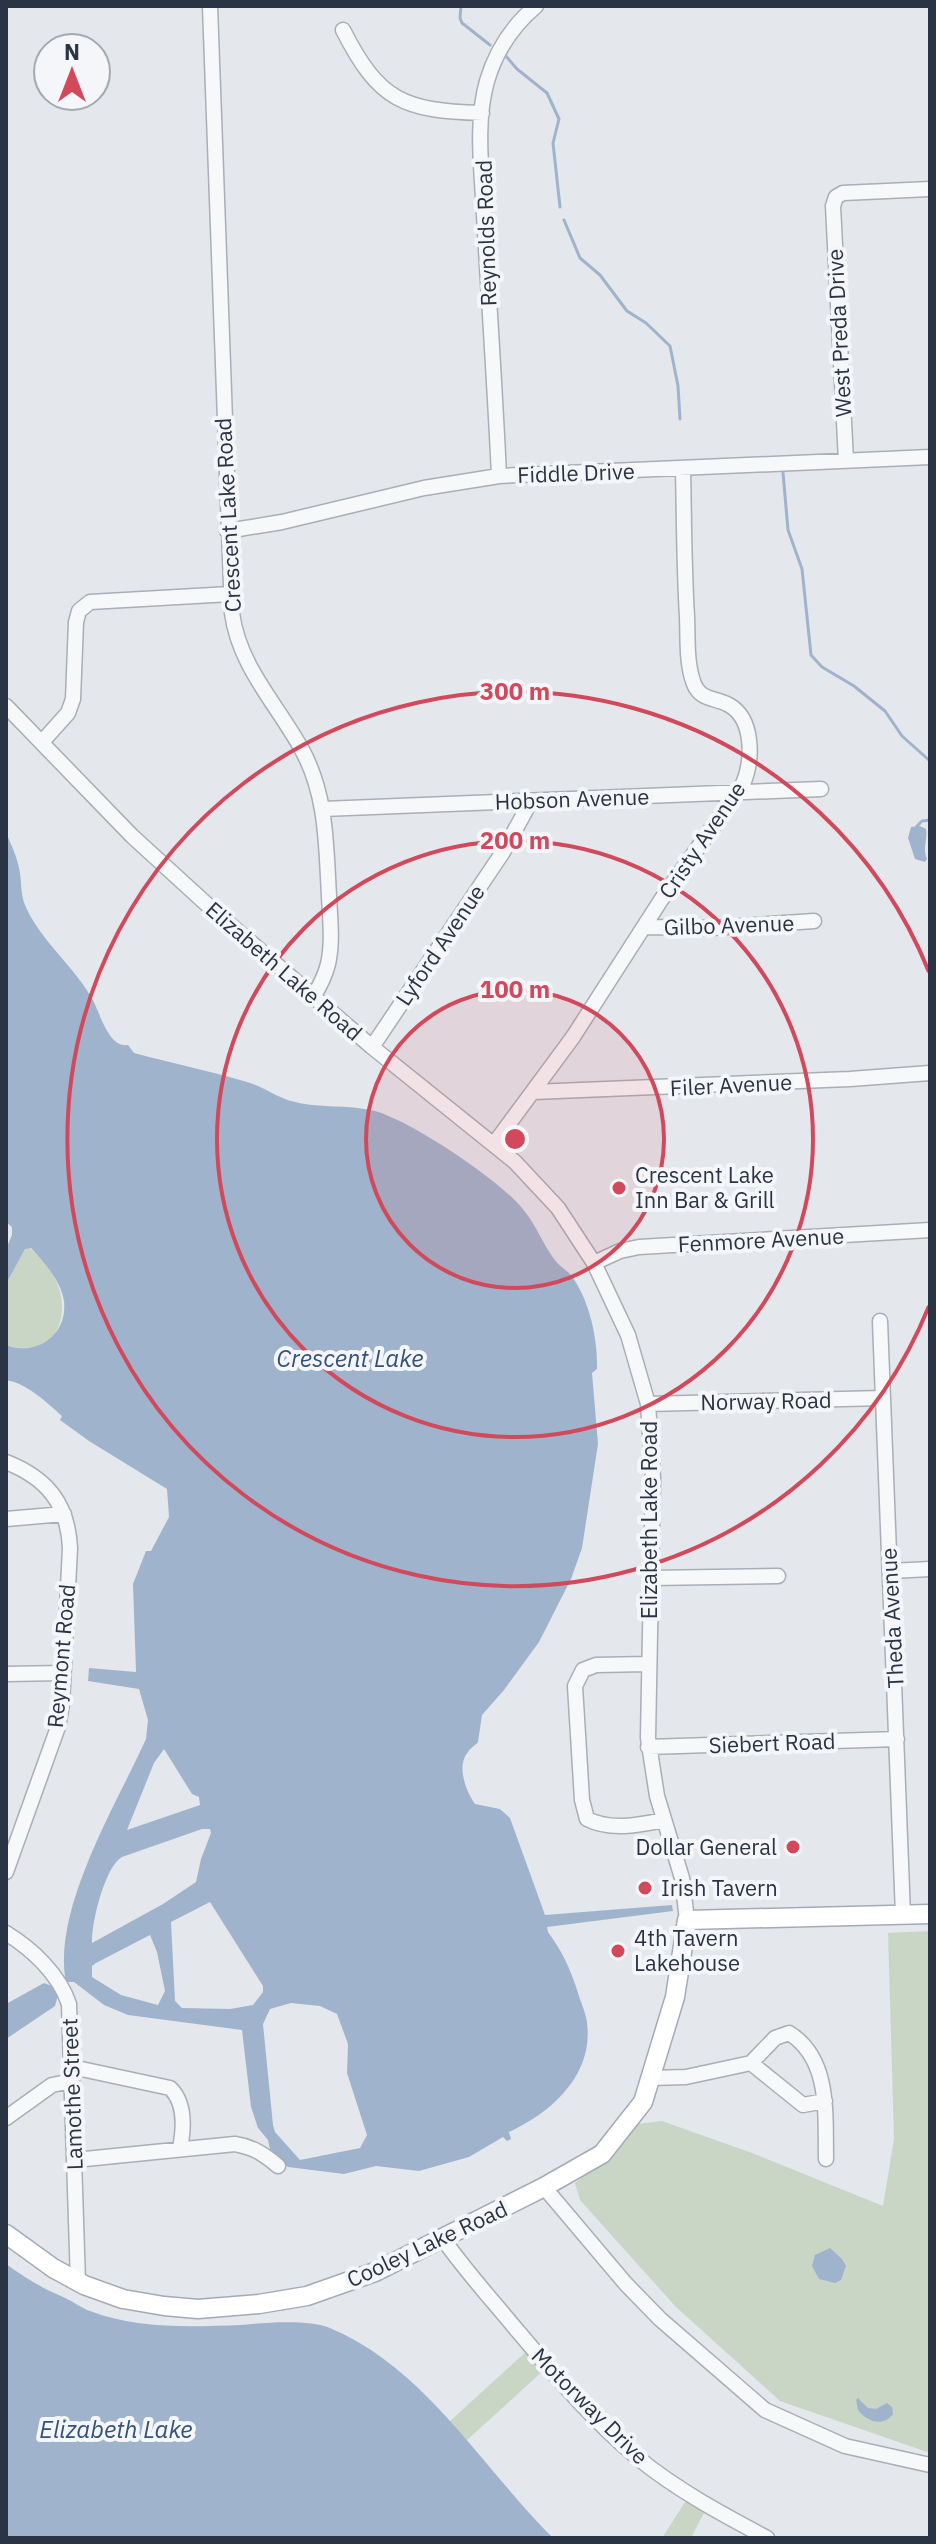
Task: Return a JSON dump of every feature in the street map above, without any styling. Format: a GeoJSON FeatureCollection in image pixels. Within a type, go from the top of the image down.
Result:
{"type":"FeatureCollection","features":[{"type":"Feature","properties":{"kind":"main road"},"geometry":{"type":"LineString","coordinates":[[687,1920],[930,1914]]}},
{"type":"Feature","properties":{"kind":"main road","name":"Cooley Lake Road"},"geometry":{"type":"LineString","coordinates":[[6,2234],[78,2282],[123,2299],[164,2306],[198,2309],[309,2296],[375,2272],[544,2187],[602,2154],[643,2102],[675,1997],[687,1920]]}},
{"type":"Feature","properties":{"kind":"street","name":"Crescent Lake Road"},"geometry":{"type":"LineString","coordinates":[[210,6],[230,594],[234,630],[243,656],[302,749],[314,774],[323,809],[330,949],[324,978],[313,997]]}},
{"type":"Feature","properties":{"kind":"street","name":"Reynolds Road"},"geometry":{"type":"LineString","coordinates":[[499,476],[482,113],[487,82],[505,38],[536,6]]}},
{"type":"Feature","properties":{"kind":"street"},"geometry":{"type":"LineString","coordinates":[[343,30],[367,73],[401,102],[430,110],[482,113]]}},
{"type":"Feature","properties":{"kind":"street","name":"West Preda Drive"},"geometry":{"type":"LineString","coordinates":[[846,461],[833,206],[836,197],[843,193],[930,189]]}},
{"type":"Feature","properties":{"kind":"street","name":"Fiddle Drive"},"geometry":{"type":"LineString","coordinates":[[227,531],[282,522],[424,488],[499,476],[930,457]]}},
{"type":"Feature","properties":{"kind":"street","name":"Cristy Avenue"},"geometry":{"type":"LineString","coordinates":[[494,1144],[573,1037],[748,772],[748,732],[741,714],[727,704],[698,693],[691,676],[683,468]]}},
{"type":"Feature","properties":{"kind":"street"},"geometry":{"type":"LineString","coordinates":[[42,742],[71,706],[76,622],[79,611],[90,602],[230,594]]}},
{"type":"Feature","properties":{"kind":"street","name":"Elizabeth Lake Road"},"geometry":{"type":"LineString","coordinates":[[6,706],[152,855],[313,997],[494,1144],[544,1190],[594,1263],[628,1335],[648,1404],[653,1478],[648,1747],[652,1775],[682,1878],[687,1920]]}},
{"type":"Feature","properties":{"kind":"street","name":"Hobson Avenue"},"geometry":{"type":"LineString","coordinates":[[323,809],[821,789]]}},
{"type":"Feature","properties":{"kind":"street","name":"Lyford Avenue"},"geometry":{"type":"LineString","coordinates":[[372,1047],[503,852],[531,801]]}},
{"type":"Feature","properties":{"kind":"street","name":"Gilbo Avenue"},"geometry":{"type":"LineString","coordinates":[[644,927],[712,928],[814,921]]}},
{"type":"Feature","properties":{"kind":"street","name":"Filer Avenue"},"geometry":{"type":"LineString","coordinates":[[533,1092],[930,1073]]}},
{"type":"Feature","properties":{"kind":"street","name":"Fenmore Avenue"},"geometry":{"type":"LineString","coordinates":[[594,1263],[620,1251],[639,1247],[930,1230]]}},
{"type":"Feature","properties":{"kind":"street","name":"Theda Avenue"},"geometry":{"type":"LineString","coordinates":[[880,1321],[903,1915]]}},
{"type":"Feature","properties":{"kind":"street","name":"Norway Road"},"geometry":{"type":"LineString","coordinates":[[648,1404],[883,1398]]}},
{"type":"Feature","properties":{"kind":"street","name":"Reymont Road"},"geometry":{"type":"LineString","coordinates":[[6,1462],[33,1475],[56,1497],[69,1524],[70,1548],[58,1727],[13,1834],[6,1872]]}},
{"type":"Feature","properties":{"kind":"street"},"geometry":{"type":"LineString","coordinates":[[6,1519],[64,1514]]}},
{"type":"Feature","properties":{"kind":"street"},"geometry":{"type":"LineString","coordinates":[[891,1571],[930,1569]]}},
{"type":"Feature","properties":{"kind":"street"},"geometry":{"type":"LineString","coordinates":[[650,1578],[778,1576]]}},
{"type":"Feature","properties":{"kind":"street"},"geometry":{"type":"LineString","coordinates":[[648,1664],[596,1665],[583,1670],[575,1686],[582,1800],[587,1819],[597,1823],[633,1826],[664,1820]]}},
{"type":"Feature","properties":{"kind":"street"},"geometry":{"type":"LineString","coordinates":[[6,1674],[63,1673]]}},
{"type":"Feature","properties":{"kind":"street","name":"Siebert Road"},"geometry":{"type":"LineString","coordinates":[[648,1747],[897,1739]]}},
{"type":"Feature","properties":{"kind":"street","name":"Lamothe Street"},"geometry":{"type":"LineString","coordinates":[[6,1933],[29,1950],[60,1984],[69,2004],[78,2282]]}},
{"type":"Feature","properties":{"kind":"street"},"geometry":{"type":"LineString","coordinates":[[650,2078],[686,2077],[751,2063],[775,2038],[789,2033],[804,2042],[823,2083],[826,2159]]}},
{"type":"Feature","properties":{"kind":"street"},"geometry":{"type":"LineString","coordinates":[[751,2063],[803,2105],[825,2101]]}},
{"type":"Feature","properties":{"kind":"street"},"geometry":{"type":"LineString","coordinates":[[6,2118],[72,2074],[170,2088],[177,2096],[182,2112],[180,2148]]}},
{"type":"Feature","properties":{"kind":"street"},"geometry":{"type":"LineString","coordinates":[[75,2160],[235,2144],[250,2146],[278,2166]]}},
{"type":"Feature","properties":{"kind":"street"},"geometry":{"type":"LineString","coordinates":[[544,2187],[625,2283],[660,2319],[765,2410],[845,2446],[930,2465]]}},
{"type":"Feature","properties":{"kind":"street","name":"Motorway Drive"},"geometry":{"type":"LineString","coordinates":[[443,2239],[545,2363],[637,2457],[699,2502],[767,2538]]}},
{"type":"Feature","properties":{"kind":"green space"},"geometry":{"type":"Polygon","coordinates":[[[28,1247],[48,1266],[55,1278],[60,1290],[61,1316],[50,1341],[34,1347],[17,1348],[6,1345],[6,1284],[28,1247]]]}},
{"type":"Feature","properties":{"kind":"green space"},"geometry":{"type":"Polygon","coordinates":[[[930,1931],[930,2453],[780,2401],[675,2306],[580,2200],[575,2183],[637,2124],[662,2121],[752,2153],[883,2206],[894,2139],[888,1933],[930,1931]]]}},
{"type":"Feature","properties":{"kind":"green space"},"geometry":{"type":"Polygon","coordinates":[[[529,2349],[545,2369],[466,2441],[449,2422],[529,2349]]]}},
{"type":"Feature","properties":{"kind":"green space"},"geometry":{"type":"Polygon","coordinates":[[[687,2499],[705,2511],[691,2538],[662,2538],[687,2499]]]}},
{"type":"Feature","properties":{"kind":"water"},"geometry":{"type":"Polygon","coordinates":[[[911,827],[926,829],[925,862],[915,859],[908,838],[911,827]]]}},
{"type":"Feature","properties":{"kind":"water","name":"Crescent Lake"},"geometry":{"type":"Polygon","coordinates":[[[6,833],[17,859],[23,900],[31,917],[83,984],[115,1041],[128,1045],[134,1053],[247,1082],[291,1101],[375,1111],[410,1126],[474,1167],[510,1196],[527,1214],[554,1259],[580,1290],[589,1312],[596,1347],[597,1369],[592,1373],[598,1444],[582,1548],[571,1579],[539,1642],[482,1715],[478,1742],[464,1758],[464,1778],[475,1804],[500,1809],[510,1818],[545,1915],[672,1905],[673,1911],[547,1927],[575,1985],[586,2019],[587,2042],[584,2059],[566,2090],[540,2114],[509,2132],[511,2139],[507,2141],[503,2137],[469,2157],[419,2171],[376,2166],[344,2174],[288,2167],[271,2154],[268,2140],[258,2128],[251,2107],[242,2030],[128,2015],[104,2005],[74,1982],[68,1982],[56,1990],[55,2006],[6,2039],[6,2004],[44,1983],[52,1986],[65,1977],[64,1949],[78,1887],[146,1739],[148,1720],[139,1689],[88,1681],[89,1668],[136,1672],[133,1584],[146,1551],[151,1551],[169,1517],[167,1489],[60,1420],[62,1416],[36,1394],[6,1380],[6,1345],[28,1348],[48,1340],[61,1324],[64,1301],[56,1279],[31,1248],[25,1249],[6,1284],[6,1249],[12,1227],[6,1222],[6,833]],[[164,1749],[154,1763],[127,1830],[200,1805],[199,1797],[192,1794],[164,1749]],[[202,1829],[122,1857],[105,1883],[92,1943],[196,1882],[210,1829],[202,1829]],[[210,1902],[171,1922],[175,2001],[182,2008],[230,2009],[253,2005],[263,1992],[263,1986],[210,1902]],[[150,1935],[92,1966],[92,1977],[121,1995],[158,2005],[165,1991],[150,1935]],[[291,2003],[270,2009],[263,2024],[275,2132],[300,2160],[360,2148],[367,2135],[347,2073],[348,2044],[337,2014],[320,2006],[291,2003]]]}},
{"type":"Feature","properties":{"kind":"water"},"geometry":{"type":"Polygon","coordinates":[[[830,2248],[846,2266],[841,2280],[835,2283],[819,2279],[812,2266],[815,2255],[830,2248]]]}},
{"type":"Feature","properties":{"kind":"water","name":"Elizabeth Lake"},"geometry":{"type":"Polygon","coordinates":[[[6,2264],[87,2310],[126,2321],[183,2326],[298,2323],[330,2328],[396,2368],[424,2394],[553,2538],[6,2538],[6,2264]]]}},
{"type":"Feature","properties":{"kind":"water"},"geometry":{"type":"Polygon","coordinates":[[[858,2398],[868,2408],[876,2409],[887,2403],[892,2407],[893,2414],[884,2421],[870,2420],[858,2410],[858,2398]]]}},
{"type":"Feature","properties":{"kind":"waterway"},"geometry":{"type":"LineString","coordinates":[[461,6],[462,23],[490,45]]}},
{"type":"Feature","properties":{"kind":"waterway"},"geometry":{"type":"LineString","coordinates":[[505,55],[547,93],[559,119],[553,143],[560,207]]}},
{"type":"Feature","properties":{"kind":"waterway"},"geometry":{"type":"LineString","coordinates":[[564,220],[580,258],[600,275],[627,311],[646,323],[670,346],[678,386],[680,419]]}},
{"type":"Feature","properties":{"kind":"waterway"},"geometry":{"type":"LineString","coordinates":[[783,473],[788,530],[802,569],[811,655],[822,667],[854,686],[885,711],[902,736],[930,761]]}},
{"type":"Feature","properties":{"kind":"waterway"},"geometry":{"type":"LineString","coordinates":[[917,826],[922,821],[930,820]]}},
{"type":"Feature","properties":{"kind":"place","name":"Crescent Lake Inn Bar & Grill"},"geometry":{"type":"Point","coordinates":[619,1188]}},
{"type":"Feature","properties":{"kind":"place","name":"Dollar General"},"geometry":{"type":"Point","coordinates":[793,1847]}},
{"type":"Feature","properties":{"kind":"place","name":"Irish Tavern"},"geometry":{"type":"Point","coordinates":[645,1888]}},
{"type":"Feature","properties":{"kind":"place","name":"4th Tavern Lakehouse"},"geometry":{"type":"Point","coordinates":[618,1951]}}]}
